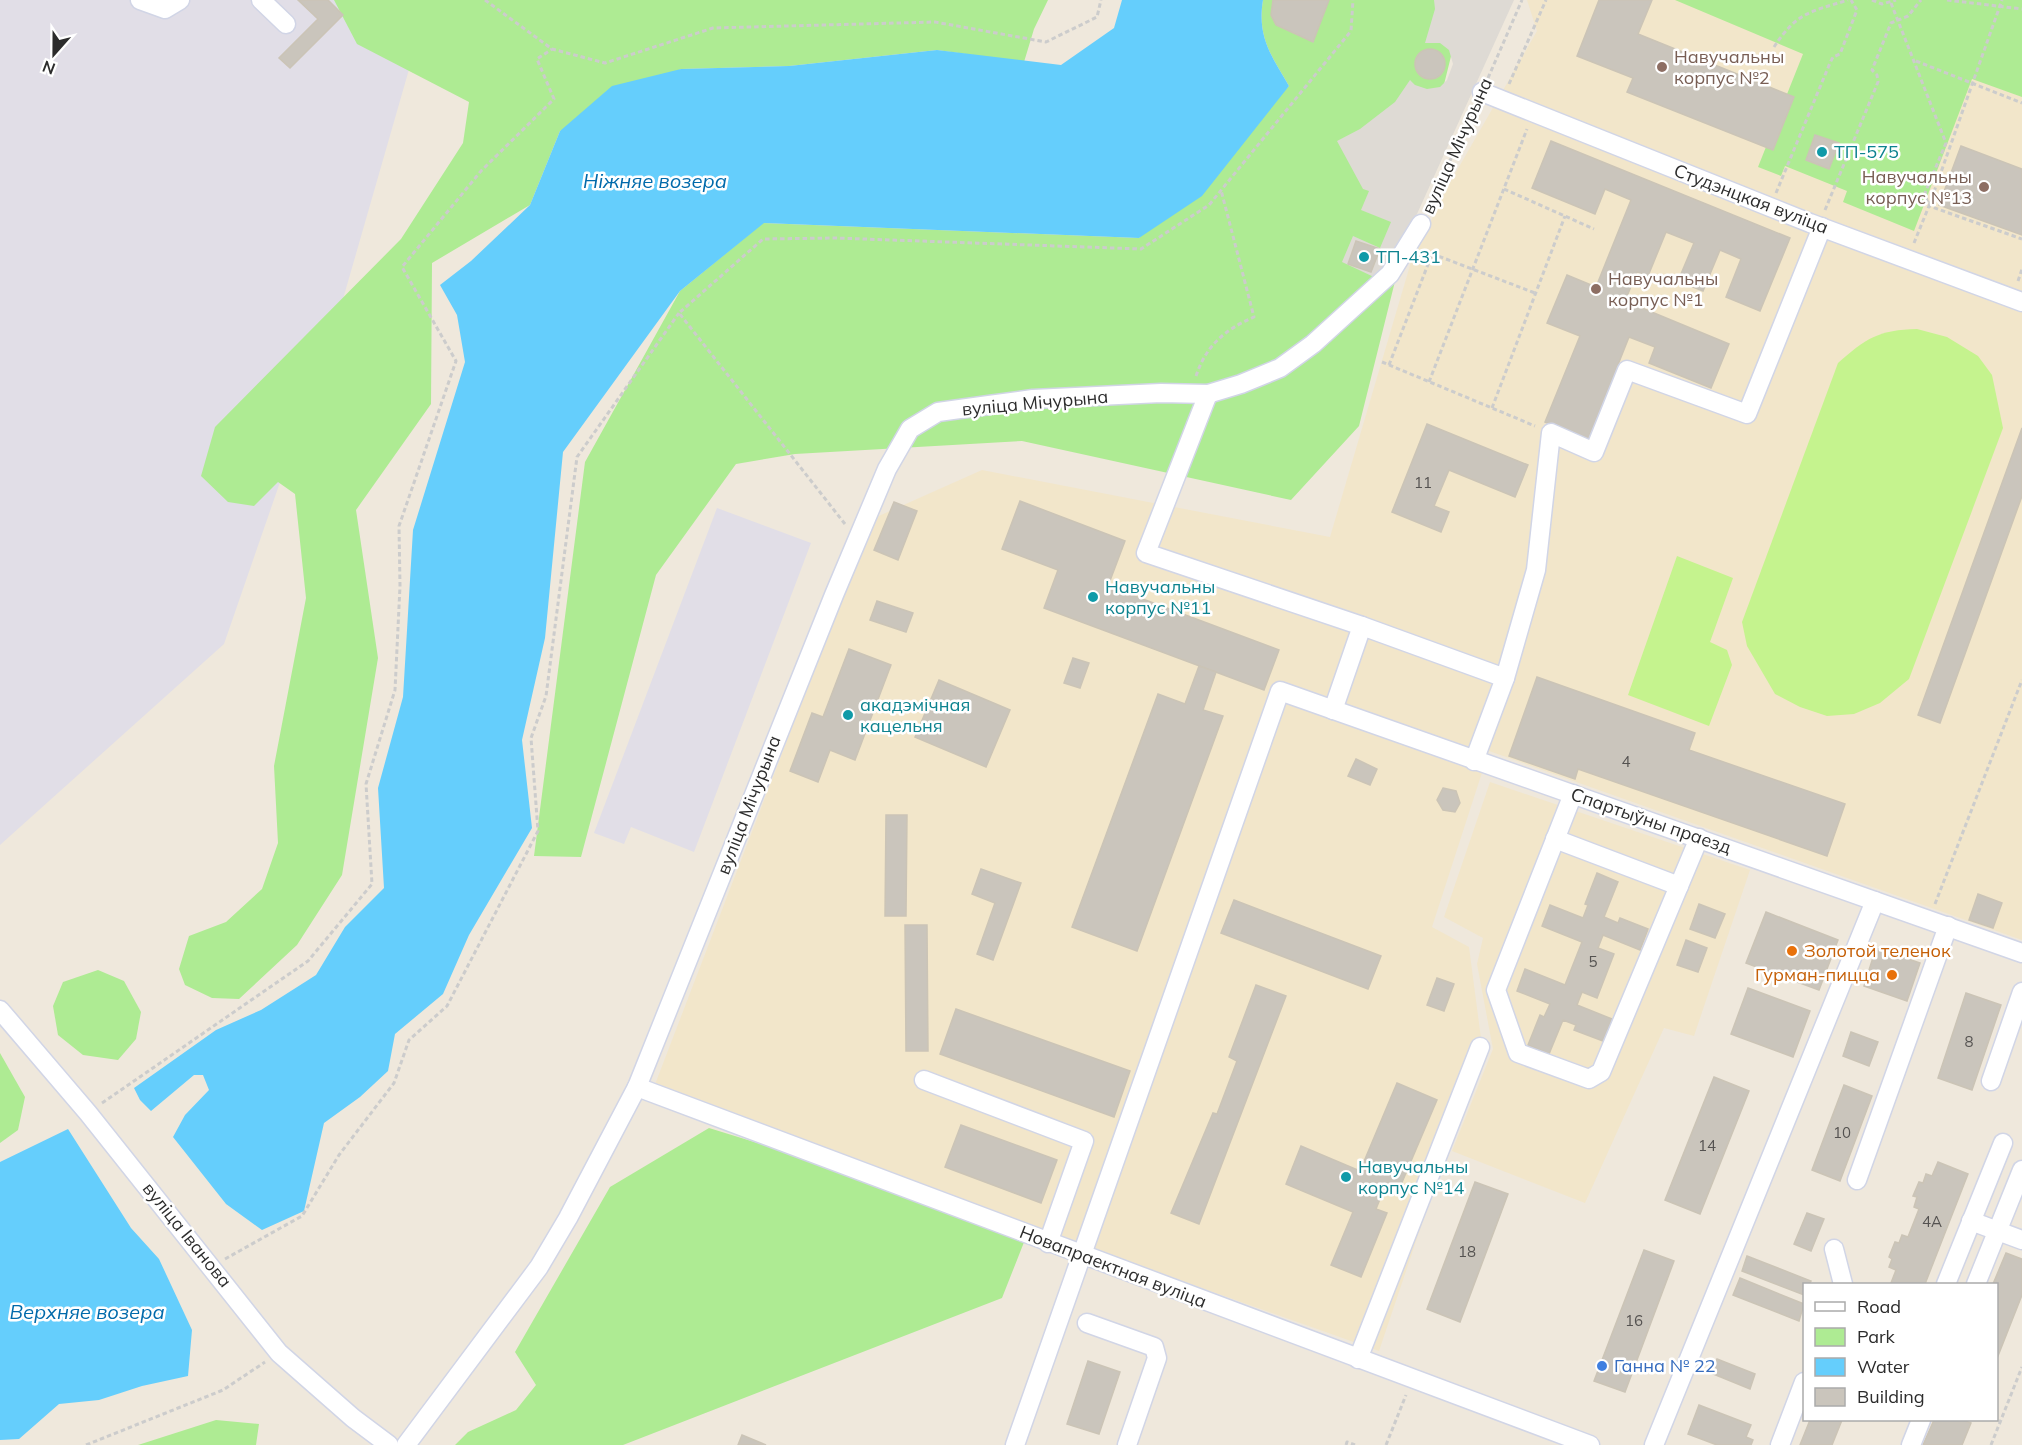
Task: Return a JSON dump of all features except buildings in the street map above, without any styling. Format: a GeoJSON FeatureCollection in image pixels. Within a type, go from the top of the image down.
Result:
{"type":"FeatureCollection","features":[{"type":"Feature","properties":{"kind":"street"},"geometry":{"type":"LineString","coordinates":[[140,0],[165,9],[180,0]]}},
{"type":"Feature","properties":{"kind":"street"},"geometry":{"type":"LineString","coordinates":[[261,0],[286,24]]}},
{"type":"Feature","properties":{"kind":"street","name":"Студэнцкая вуліца"},"geometry":{"type":"LineString","coordinates":[[1481,91],[1771,207],[2022,302]]}},
{"type":"Feature","properties":{"kind":"street","name":"вуліца Мічурына"},"geometry":{"type":"LineString","coordinates":[[406,1445],[539,1267],[568,1218],[637,1087],[782,720],[887,469],[910,429],[938,412],[1033,399],[1202,394],[1280,368],[1313,344],[1390,274],[1421,224]]}},
{"type":"Feature","properties":{"kind":"street"},"geometry":{"type":"LineString","coordinates":[[1474,761],[1505,678],[1536,570],[1551,433],[1594,452],[1627,370],[1746,414],[1820,226]]}},
{"type":"Feature","properties":{"kind":"street"},"geometry":{"type":"LineString","coordinates":[[1202,394],[1146,553],[1362,626],[1505,678]]}},
{"type":"Feature","properties":{"kind":"street"},"geometry":{"type":"LineString","coordinates":[[1333,710],[1362,626]]}},
{"type":"Feature","properties":{"kind":"street","name":"Спартыўны праезд"},"geometry":{"type":"LineString","coordinates":[[1083,1256],[1280,691],[2022,953]]}},
{"type":"Feature","properties":{"kind":"street"},"geometry":{"type":"LineString","coordinates":[[1573,794],[1496,990],[1518,1053],[1589,1079],[1601,1072],[1699,838]]}},
{"type":"Feature","properties":{"kind":"street"},"geometry":{"type":"LineString","coordinates":[[1555,839],[1679,886]]}},
{"type":"Feature","properties":{"kind":"street"},"geometry":{"type":"LineString","coordinates":[[1654,1445],[1875,901]]}},
{"type":"Feature","properties":{"kind":"street"},"geometry":{"type":"LineString","coordinates":[[1857,1180],[1948,926]]}},
{"type":"Feature","properties":{"kind":"street"},"geometry":{"type":"LineString","coordinates":[[1991,1081],[2022,992]]}},
{"type":"Feature","properties":{"kind":"street","name":"вуліца Іванова"},"geometry":{"type":"LineString","coordinates":[[0,1010],[213,1266],[279,1353],[353,1418],[389,1445]]}},
{"type":"Feature","properties":{"kind":"street"},"geometry":{"type":"LineString","coordinates":[[1358,1359],[1480,1047]]}},
{"type":"Feature","properties":{"kind":"street"},"geometry":{"type":"LineString","coordinates":[[924,1080],[1084,1141],[1048,1243]]}},
{"type":"Feature","properties":{"kind":"street","name":"Новапраектная вуліца"},"geometry":{"type":"LineString","coordinates":[[637,1087],[1590,1445]]}},
{"type":"Feature","properties":{"kind":"street"},"geometry":{"type":"LineString","coordinates":[[1946,1283],[2003,1143]]}},
{"type":"Feature","properties":{"kind":"street"},"geometry":{"type":"LineString","coordinates":[[1976,1283],[2022,1170]]}},
{"type":"Feature","properties":{"kind":"street"},"geometry":{"type":"LineString","coordinates":[[1971,1221],[2022,1240]]}},
{"type":"Feature","properties":{"kind":"street"},"geometry":{"type":"LineString","coordinates":[[1834,1250],[1843,1283]]}},
{"type":"Feature","properties":{"kind":"street"},"geometry":{"type":"LineString","coordinates":[[1015,1445],[1083,1256]]}},
{"type":"Feature","properties":{"kind":"street"},"geometry":{"type":"LineString","coordinates":[[1087,1323],[1154,1347],[1157,1358],[1127,1445]]}},
{"type":"Feature","properties":{"kind":"street"},"geometry":{"type":"LineString","coordinates":[[1780,1445],[1803,1385]]}},
{"type":"Feature","properties":{"kind":"street"},"geometry":{"type":"LineString","coordinates":[[1911,1445],[1920,1421]]}},
{"type":"Feature","properties":{"kind":"path"},"geometry":{"type":"LineString","coordinates":[[485,0],[552,50],[605,63],[712,28],[935,21],[1046,42],[1097,17],[1101,0]]}},
{"type":"Feature","properties":{"kind":"path"},"geometry":{"type":"LineString","coordinates":[[213,1266],[302,1216],[339,1155],[394,1083],[409,1040],[447,1006],[538,831],[531,738],[546,696],[576,457],[679,313],[763,239],[836,238],[1141,249],[1209,205],[1351,31],[1353,0]]}},
{"type":"Feature","properties":{"kind":"path","name":"вуліца Мічурына"},"geometry":{"type":"LineString","coordinates":[[1421,224],[1521,0]]}},
{"type":"Feature","properties":{"kind":"path"},"geometry":{"type":"LineString","coordinates":[[1502,100],[1546,0]]}},
{"type":"Feature","properties":{"kind":"path"},"geometry":{"type":"LineString","coordinates":[[1771,207],[1830,63],[1833,57],[1840,54],[1857,10],[1850,0],[1802,15],[1786,29],[1774,47]]}},
{"type":"Feature","properties":{"kind":"path"},"geometry":{"type":"LineString","coordinates":[[1872,0],[1882,4],[1896,0]]}},
{"type":"Feature","properties":{"kind":"path"},"geometry":{"type":"LineString","coordinates":[[1820,226],[1878,82],[1877,75],[1872,70],[1891,23],[1908,16],[1922,0]]}},
{"type":"Feature","properties":{"kind":"path"},"geometry":{"type":"LineString","coordinates":[[1947,0],[2022,9]]}},
{"type":"Feature","properties":{"kind":"path"},"geometry":{"type":"LineString","coordinates":[[1908,259],[2002,0]]}},
{"type":"Feature","properties":{"kind":"path"},"geometry":{"type":"LineString","coordinates":[[1892,3],[1946,143],[1925,193],[1929,206]]}},
{"type":"Feature","properties":{"kind":"path"},"geometry":{"type":"LineString","coordinates":[[88,1113],[308,961],[372,884],[366,784],[395,690],[400,586],[399,526],[456,361],[402,267],[481,171],[554,99],[537,59],[552,50]]}},
{"type":"Feature","properties":{"kind":"path"},"geometry":{"type":"LineString","coordinates":[[1916,61],[1974,82],[2022,103]]}},
{"type":"Feature","properties":{"kind":"path"},"geometry":{"type":"LineString","coordinates":[[1429,382],[1533,113]]}},
{"type":"Feature","properties":{"kind":"path"},"geometry":{"type":"LineString","coordinates":[[1504,189],[1594,229]]}},
{"type":"Feature","properties":{"kind":"path"},"geometry":{"type":"LineString","coordinates":[[1202,394],[1197,372],[1213,342],[1233,326],[1254,316],[1221,190]]}},
{"type":"Feature","properties":{"kind":"path"},"geometry":{"type":"LineString","coordinates":[[1929,206],[2022,239]]}},
{"type":"Feature","properties":{"kind":"path"},"geometry":{"type":"LineString","coordinates":[[1492,408],[1565,216]]}},
{"type":"Feature","properties":{"kind":"path"},"geometry":{"type":"LineString","coordinates":[[1408,245],[1536,293]]}},
{"type":"Feature","properties":{"kind":"path"},"geometry":{"type":"LineString","coordinates":[[1389,365],[1432,254]]}},
{"type":"Feature","properties":{"kind":"path"},"geometry":{"type":"LineString","coordinates":[[679,313],[858,540]]}},
{"type":"Feature","properties":{"kind":"path"},"geometry":{"type":"LineString","coordinates":[[1382,362],[1551,433]]}},
{"type":"Feature","properties":{"kind":"path"},"geometry":{"type":"LineString","coordinates":[[1929,920],[2022,680]]}},
{"type":"Feature","properties":{"kind":"path"},"geometry":{"type":"LineString","coordinates":[[86,1445],[223,1390],[279,1353]]}},
{"type":"Feature","properties":{"kind":"path"},"geometry":{"type":"LineString","coordinates":[[1991,1445],[2022,1367]]}},
{"type":"Feature","properties":{"kind":"path"},"geometry":{"type":"LineString","coordinates":[[1386,1445],[1412,1379]]}},
{"type":"Feature","properties":{"kind":"path"},"geometry":{"type":"LineString","coordinates":[[1346,1445],[1347,1442],[1355,1445]]}},
{"type":"Feature","properties":{"kind":"shaded area"},"geometry":{"type":"Polygon","coordinates":[[[0,0],[382,0],[410,66],[341,306],[224,644],[0,845],[0,0]]]}},
{"type":"Feature","properties":{"kind":"shaded area"},"geometry":{"type":"Polygon","coordinates":[[[1434,0],[1514,0],[1402,247],[1376,278],[1342,262],[1353,236],[1380,248],[1391,222],[1361,210],[1369,191],[1363,189],[1337,141],[1360,129],[1395,102],[1410,80],[1415,85],[1427,89],[1440,87],[1447,80],[1453,64],[1449,50],[1440,43],[1425,43],[1435,9],[1434,0]]]}},
{"type":"Feature","properties":{"kind":"shaded area"},"geometry":{"type":"Polygon","coordinates":[[[1527,0],[2022,0],[2022,940],[1489,751],[1432,927],[1469,947],[1482,1046],[1379,1351],[1030,1227],[654,1087],[872,519],[982,470],[1330,537],[1411,262],[1448,186],[1537,31],[1527,0]]]}},
{"type":"Feature","properties":{"kind":"shaded area"},"geometry":{"type":"Polygon","coordinates":[[[717,508],[811,543],[694,852],[631,827],[624,844],[594,833],[717,508]]]}},
{"type":"Feature","properties":{"kind":"shaded area"},"geometry":{"type":"Polygon","coordinates":[[[1490,782],[1750,870],[1694,1036],[1664,1028],[1585,1203],[1452,1151],[1493,1049],[1477,964],[1483,938],[1444,917],[1490,782]]]}},
{"type":"Feature","properties":{"kind":"green space"},"geometry":{"type":"Polygon","coordinates":[[[334,0],[1048,0],[1034,29],[1024,62],[937,50],[789,66],[681,69],[560,131],[530,205],[432,263],[431,404],[356,510],[378,658],[342,875],[297,945],[239,999],[212,998],[185,985],[179,969],[189,936],[226,922],[262,889],[278,843],[274,766],[306,598],[295,494],[278,482],[254,506],[228,502],[201,476],[215,427],[401,239],[463,143],[469,102],[357,44],[334,0]]]}},
{"type":"Feature","properties":{"kind":"green space"},"geometry":{"type":"Polygon","coordinates":[[[1263,0],[1465,0],[1359,426],[1291,500],[1022,441],[795,454],[736,464],[656,575],[581,857],[534,856],[585,462],[680,291],[763,223],[1139,238],[1289,86],[1267,45],[1262,25],[1263,0]]]}},
{"type":"Feature","properties":{"kind":"green space"},"geometry":{"type":"Polygon","coordinates":[[[1675,0],[2022,0],[2022,97],[1972,79],[1914,231],[1843,202],[1847,191],[1785,166],[1781,176],[1758,167],[1803,54],[1675,0]]]}},
{"type":"Feature","properties":{"kind":"green space"},"geometry":{"type":"Polygon","coordinates":[[[1917,329],[1947,337],[1978,356],[1992,375],[2003,428],[1909,679],[1880,703],[1854,714],[1827,716],[1800,707],[1775,694],[1747,646],[1742,622],[1838,363],[1857,347],[1874,337],[1893,331],[1917,329]]]}},
{"type":"Feature","properties":{"kind":"green space"},"geometry":{"type":"Polygon","coordinates":[[[1677,556],[1733,578],[1710,642],[1727,650],[1732,665],[1709,726],[1628,695],[1677,556]]]}},
{"type":"Feature","properties":{"kind":"green space"},"geometry":{"type":"Polygon","coordinates":[[[98,970],[124,981],[141,1012],[136,1039],[118,1060],[83,1055],[58,1035],[53,1006],[63,982],[98,970]]]}},
{"type":"Feature","properties":{"kind":"green space"},"geometry":{"type":"Polygon","coordinates":[[[0,1053],[25,1097],[18,1130],[0,1143],[0,1053]]]}},
{"type":"Feature","properties":{"kind":"green space"},"geometry":{"type":"Polygon","coordinates":[[[709,1128],[1030,1227],[1002,1298],[623,1445],[455,1445],[468,1432],[516,1410],[536,1385],[515,1352],[610,1187],[709,1128]]]}},
{"type":"Feature","properties":{"kind":"green space"},"geometry":{"type":"Polygon","coordinates":[[[216,1420],[259,1424],[256,1445],[138,1445],[216,1420]]]}},
{"type":"Feature","properties":{"kind":"water","name":"Ніжняе возера"},"geometry":{"type":"Polygon","coordinates":[[[1122,0],[1263,0],[1262,25],[1267,45],[1289,86],[1202,196],[1139,238],[764,223],[680,291],[563,452],[545,638],[522,740],[532,828],[469,935],[443,994],[395,1034],[388,1071],[360,1097],[324,1123],[304,1211],[262,1230],[226,1204],[173,1137],[185,1115],[209,1090],[203,1075],[194,1075],[151,1111],[140,1100],[134,1088],[216,1030],[261,1010],[316,975],[345,927],[384,888],[378,788],[403,697],[413,530],[465,362],[457,315],[440,285],[471,261],[530,205],[560,131],[612,86],[681,69],[789,66],[937,50],[1061,65],[1114,28],[1122,0]]]}},
{"type":"Feature","properties":{"kind":"water","name":"Верхняе возера"},"geometry":{"type":"Polygon","coordinates":[[[68,1129],[131,1228],[159,1259],[192,1330],[188,1376],[142,1386],[99,1400],[59,1404],[19,1439],[0,1440],[0,1162],[68,1129]]]}},
{"type":"Feature","properties":{"kind":"place","name":"Навучальны корпус №2"},"geometry":{"type":"Point","coordinates":[1662,67]}},
{"type":"Feature","properties":{"kind":"place","name":"ТП-575"},"geometry":{"type":"Point","coordinates":[1822,152]}},
{"type":"Feature","properties":{"kind":"place","name":"Навучальны корпус №13"},"geometry":{"type":"Point","coordinates":[1984,187]}},
{"type":"Feature","properties":{"kind":"place","name":"ТП-431"},"geometry":{"type":"Point","coordinates":[1364,257]}},
{"type":"Feature","properties":{"kind":"place","name":"Навучальны корпус №1"},"geometry":{"type":"Point","coordinates":[1596,289]}},
{"type":"Feature","properties":{"kind":"place","name":"Навучальны корпус №11"},"geometry":{"type":"Point","coordinates":[1093,597]}},
{"type":"Feature","properties":{"kind":"place","name":"акадэмічная кацельня"},"geometry":{"type":"Point","coordinates":[848,715]}},
{"type":"Feature","properties":{"kind":"place","name":"Золотой теленок"},"geometry":{"type":"Point","coordinates":[1792,951]}},
{"type":"Feature","properties":{"kind":"place","name":"Гурман-пицца"},"geometry":{"type":"Point","coordinates":[1892,975]}},
{"type":"Feature","properties":{"kind":"place","name":"Навучальны корпус №14"},"geometry":{"type":"Point","coordinates":[1346,1177]}},
{"type":"Feature","properties":{"kind":"place","name":"Ганна № 22"},"geometry":{"type":"Point","coordinates":[1602,1366]}}]}
